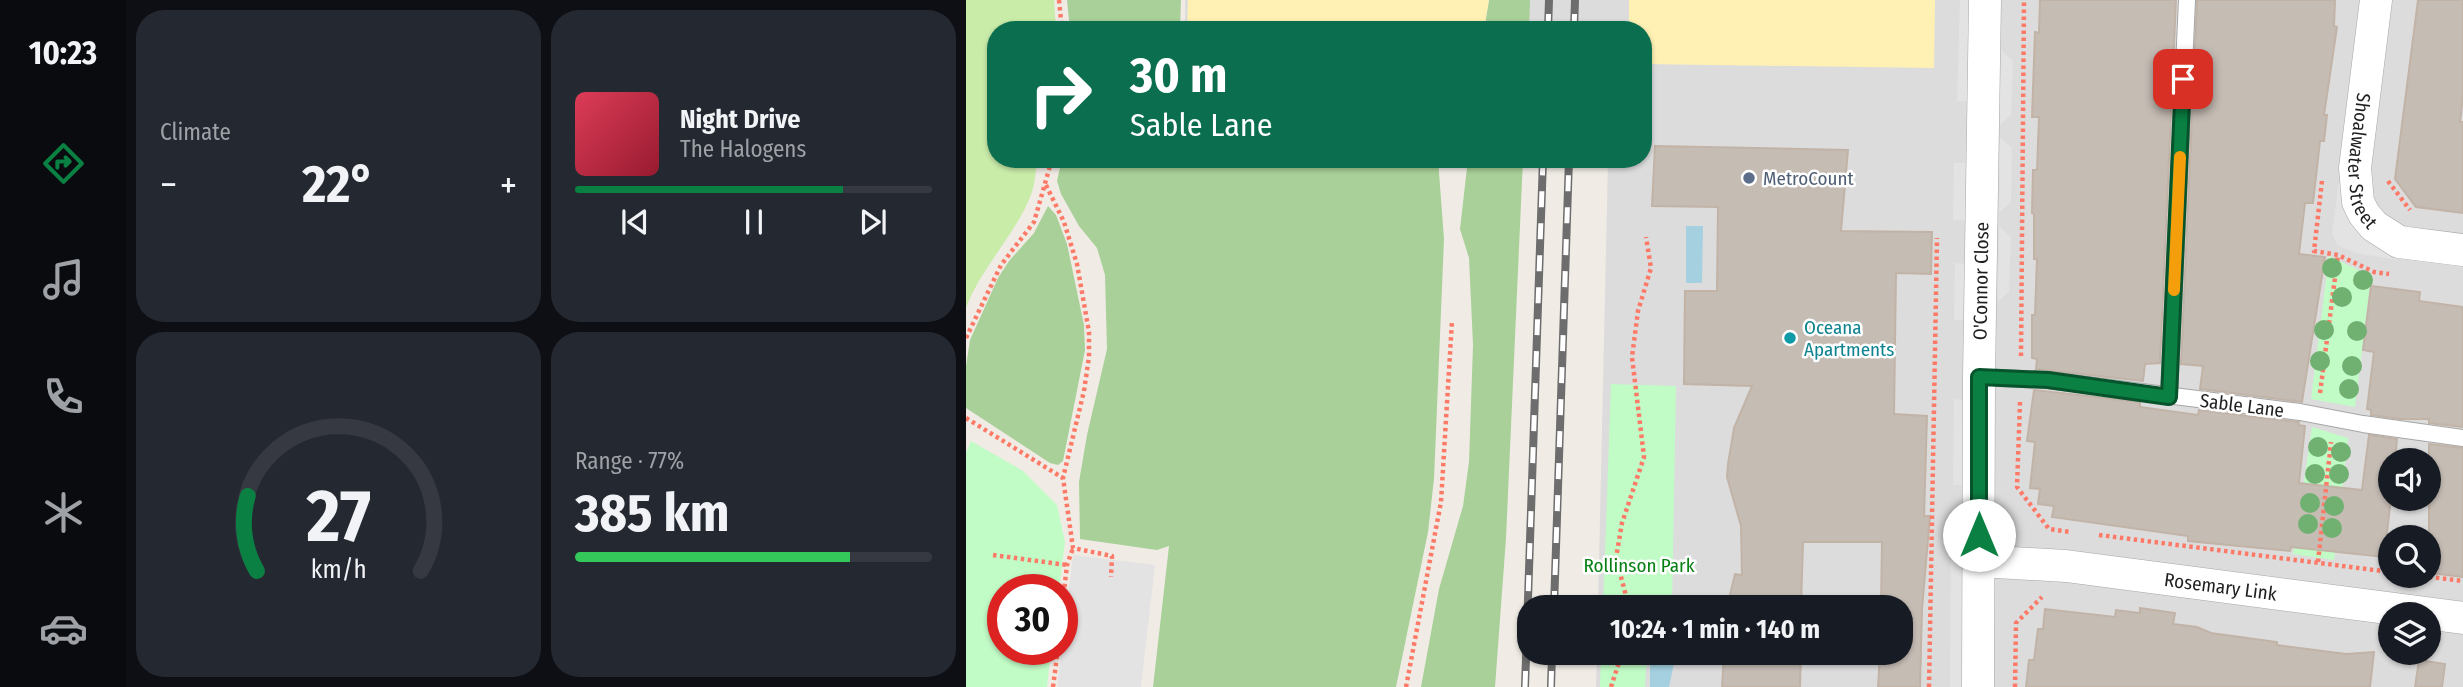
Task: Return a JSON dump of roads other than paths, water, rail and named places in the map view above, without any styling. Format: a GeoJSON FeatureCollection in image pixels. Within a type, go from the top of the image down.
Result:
{"type":"FeatureCollection","features":[{"type":"Feature","properties":{"kind":"street","name":"O'Connor Close"},"geometry":{"type":"LineString","coordinates":[[1978,687],[1979,377],[1985,0]]}},
{"type":"Feature","properties":{"kind":"street","name":"Shoalwater Street"},"geometry":{"type":"LineString","coordinates":[[2376,0],[2355,168],[2358,202],[2374,226],[2399,242],[2463,250]]}},
{"type":"Feature","properties":{"kind":"street","name":"Rosemary Link"},"geometry":{"type":"LineString","coordinates":[[1979,561],[2066,566],[2463,618]]}},
{"type":"Feature","properties":{"kind":"lane"},"geometry":{"type":"LineString","coordinates":[[2169,397],[2187,0]]}},
{"type":"Feature","properties":{"kind":"lane","name":"Sable Lane"},"geometry":{"type":"LineString","coordinates":[[1979,377],[2048,380],[2300,412],[2463,438]]}},
{"type":"Feature","properties":{"kind":"water"},"geometry":{"type":"Polygon","coordinates":[[[1686,226],[1703,226],[1702,283],[1686,283],[1686,226]]]}},
{"type":"Feature","properties":{"kind":"water"},"geometry":{"type":"Polygon","coordinates":[[[1650,665],[1674,665],[1669,687],[1650,687],[1650,665]]]}},
{"type":"Feature","properties":{"kind":"railway"},"geometry":{"type":"LineString","coordinates":[[1548,21],[1549,0]]}},
{"type":"Feature","properties":{"kind":"railway"},"geometry":{"type":"LineString","coordinates":[[1574,21],[1575,0]]}},
{"type":"Feature","properties":{"kind":"railway"},"geometry":{"type":"LineString","coordinates":[[1525,687],[1543,168]]}},
{"type":"Feature","properties":{"kind":"railway"},"geometry":{"type":"LineString","coordinates":[[1554,595],[1569,168]]}},
{"type":"Feature","properties":{"kind":"railway"},"geometry":{"type":"LineString","coordinates":[[1551,687],[1552,665]]}},
{"type":"Feature","properties":{"kind":"place","name":"MetroCount"},"geometry":{"type":"Point","coordinates":[1749,178]}},
{"type":"Feature","properties":{"kind":"place","name":"Oceana Apartments"},"geometry":{"type":"Point","coordinates":[1790,338]}},
{"type":"Feature","properties":{"kind":"park label","name":"Rollinson Park"},"geometry":{"type":"Point","coordinates":[1639,565]}}]}
